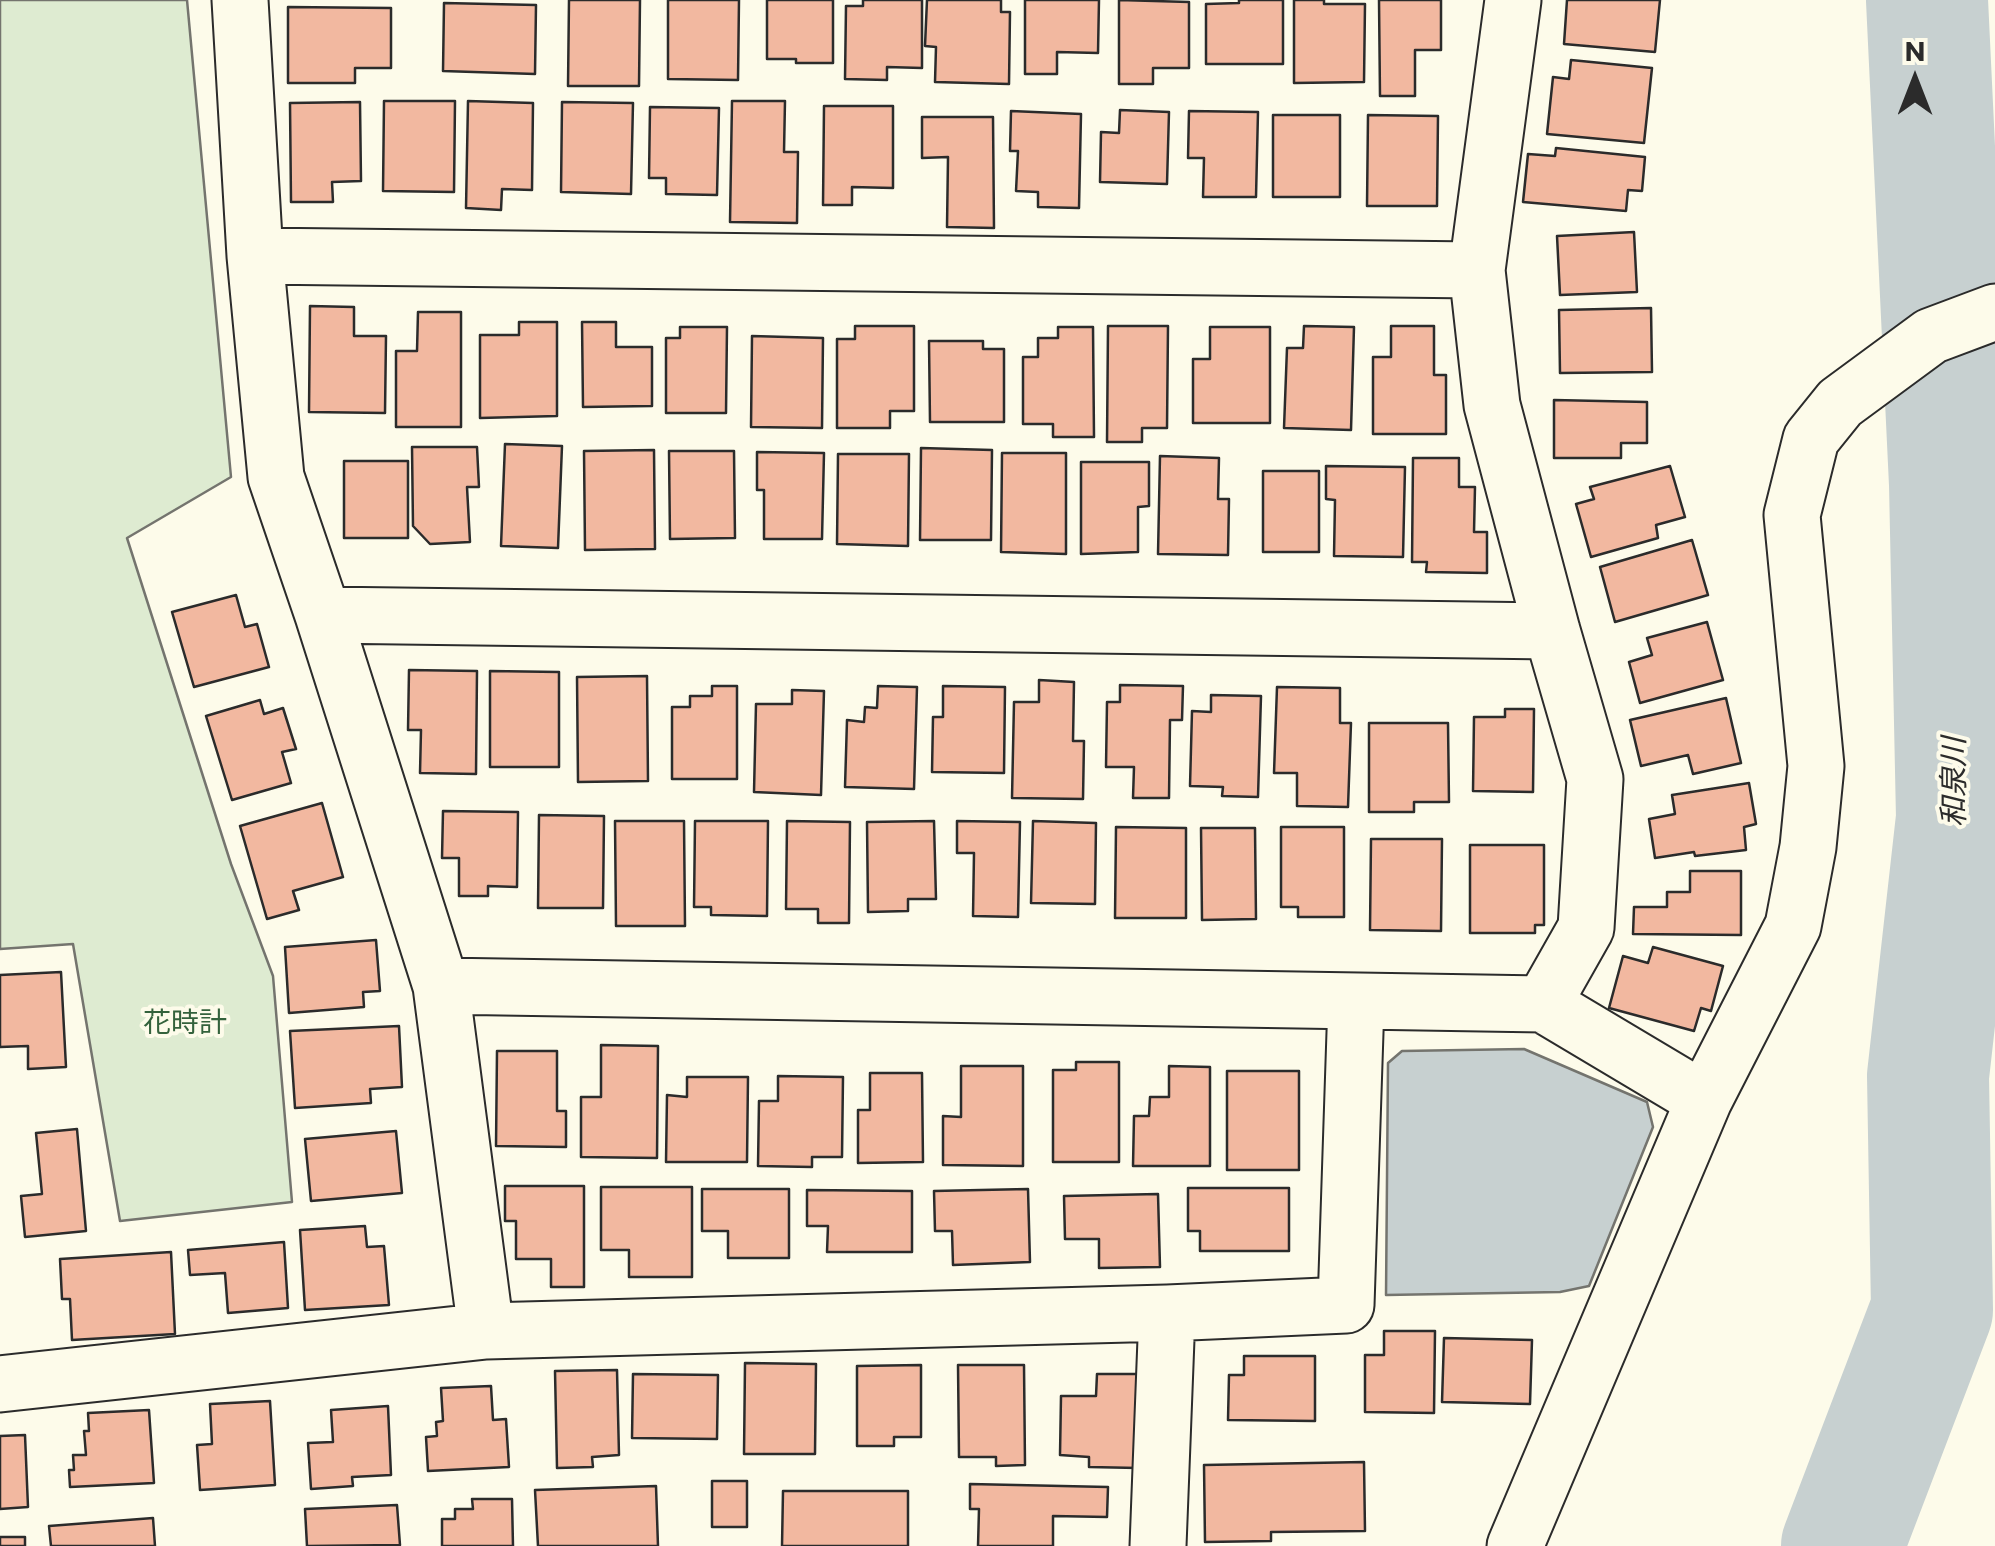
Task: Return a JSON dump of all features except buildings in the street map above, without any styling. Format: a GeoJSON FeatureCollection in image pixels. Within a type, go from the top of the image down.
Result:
{"type":"FeatureCollection","features":[{"type":"Feature","properties":{"kind":"street"},"geometry":{"type":"LineString","coordinates":[[240,0],[255,256],[276,477],[441,986],[486,1331]]}},
{"type":"Feature","properties":{"kind":"street"},"geometry":{"type":"LineString","coordinates":[[1514,0],[1477,270],[1492,405],[1595,779],[1586,928],[1544,1004]]}},
{"type":"Feature","properties":{"kind":"street"},"geometry":{"type":"LineString","coordinates":[[255,256],[1477,270]]}},
{"type":"Feature","properties":{"kind":"street"},"geometry":{"type":"LineString","coordinates":[[1515,1546],[1704,1100],[1793,926],[1808,847],[1816,766],[1792,515],[1811,439],[1840,403],[1932,336],[1995,312]]}},
{"type":"Feature","properties":{"kind":"street"},"geometry":{"type":"LineString","coordinates":[[323,615],[1552,631]]}},
{"type":"Feature","properties":{"kind":"street"},"geometry":{"type":"LineString","coordinates":[[441,986],[1544,1004],[1704,1100]]}},
{"type":"Feature","properties":{"kind":"street"},"geometry":{"type":"LineString","coordinates":[[1,1377],[486,1331],[1346,1304],[1356,1002]]}},
{"type":"Feature","properties":{"kind":"street"},"geometry":{"type":"LineString","coordinates":[[1158,1546],[1166,1312]]}},
{"type":"Feature","properties":{"kind":"green space","name":"花時計"},"geometry":{"type":"Polygon","coordinates":[[[0,0],[187,0],[231,477],[127,538],[231,864],[273,976],[292,1202],[120,1221],[73,944],[0,949],[0,0]]]}},
{"type":"Feature","properties":{"kind":"shaded area"},"geometry":{"type":"Polygon","coordinates":[[[1524,1049],[1647,1102],[1653,1127],[1589,1286],[1560,1292],[1386,1295],[1388,1063],[1402,1051],[1524,1049]]]}},
{"type":"Feature","properties":{"kind":"waterway","name":"和泉川"},"geometry":{"type":"LineString","coordinates":[[1842,1546],[1932,1310],[1928,1076],[1957,818],[1950,484],[1927,0]]}}]}
